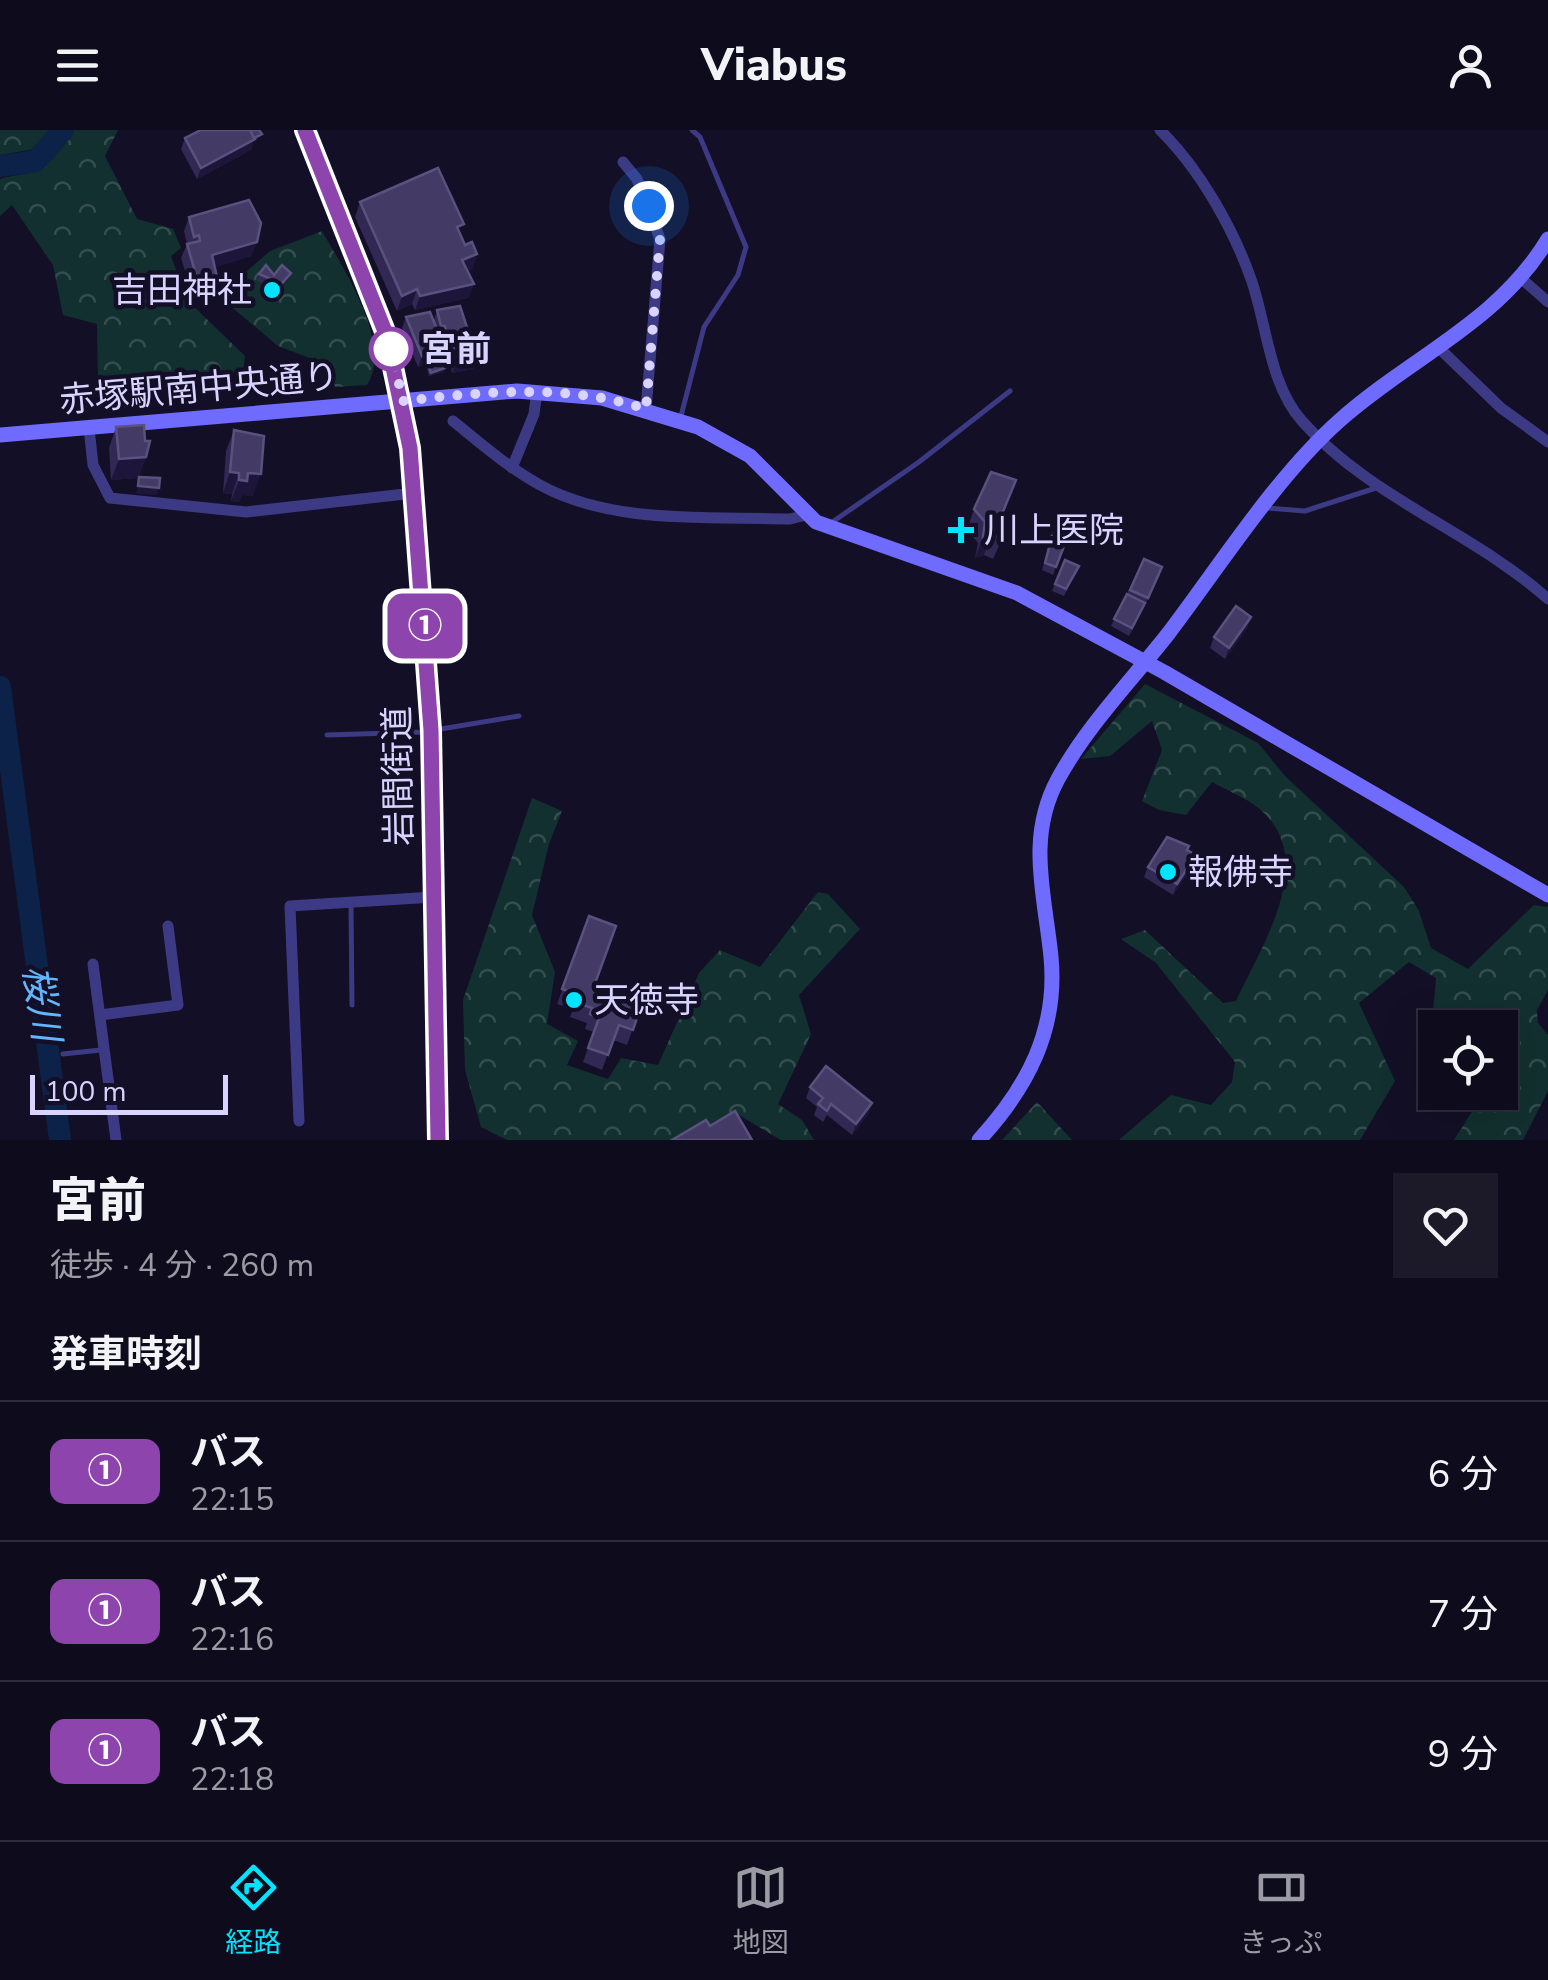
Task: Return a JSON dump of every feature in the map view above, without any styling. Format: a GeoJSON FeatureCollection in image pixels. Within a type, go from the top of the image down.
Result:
{"type":"FeatureCollection","features":[{"type":"Feature","properties":{"kind":"main road","name":"岩間街道"},"geometry":{"type":"LineString","coordinates":[[305,130],[386,334],[403,401],[414,493],[431,730],[438,1140]]}},
{"type":"Feature","properties":{"kind":"street"},"geometry":{"type":"LineString","coordinates":[[1160,130],[1190,163],[1250,277],[1279,382],[1300,420],[1376,488],[1476,545],[1547,596]]}},
{"type":"Feature","properties":{"kind":"street"},"geometry":{"type":"LineString","coordinates":[[622,162],[637,179],[660,239],[646,409]]}},
{"type":"Feature","properties":{"kind":"street"},"geometry":{"type":"LineString","coordinates":[[979,1140],[1016,1097],[1048,1024],[1052,965],[1038,866],[1051,794],[1078,749],[1322,439],[1350,412],[1482,316],[1522,278],[1548,238]]}},
{"type":"Feature","properties":{"kind":"street"},"geometry":{"type":"LineString","coordinates":[[1522,278],[1548,302]]}},
{"type":"Feature","properties":{"kind":"street"},"geometry":{"type":"LineString","coordinates":[[1439,348],[1501,408],[1548,442]]}},
{"type":"Feature","properties":{"kind":"street","name":"赤塚駅南中央通り"},"geometry":{"type":"LineString","coordinates":[[0,435],[537,391],[602,398],[646,409],[680,420],[750,456],[806,515],[826,527],[941,563],[1017,593],[1146,662],[1548,895]]}},
{"type":"Feature","properties":{"kind":"street"},"geometry":{"type":"LineString","coordinates":[[512,468],[534,414],[537,391]]}},
{"type":"Feature","properties":{"kind":"street"},"geometry":{"type":"LineString","coordinates":[[453,422],[512,468],[558,494],[612,509],[790,519],[806,515]]}},
{"type":"Feature","properties":{"kind":"street"},"geometry":{"type":"LineString","coordinates":[[90,428],[93,464],[110,498],[246,512],[288,511],[414,493]]}},
{"type":"Feature","properties":{"kind":"street"},"geometry":{"type":"LineString","coordinates":[[299,1121],[290,906],[434,897]]}},
{"type":"Feature","properties":{"kind":"street"},"geometry":{"type":"LineString","coordinates":[[100,1015],[178,1005],[168,926]]}},
{"type":"Feature","properties":{"kind":"street"},"geometry":{"type":"LineString","coordinates":[[93,964],[116,1140]]}},
{"type":"Feature","properties":{"kind":"lane"},"geometry":{"type":"LineString","coordinates":[[680,420],[704,328],[738,275],[746,247],[707,153],[692,130]]}},
{"type":"Feature","properties":{"kind":"lane"},"geometry":{"type":"LineString","coordinates":[[826,527],[835,516],[919,462],[1010,391]]}},
{"type":"Feature","properties":{"kind":"lane"},"geometry":{"type":"LineString","coordinates":[[1265,508],[1305,511],[1376,488]]}},
{"type":"Feature","properties":{"kind":"lane"},"geometry":{"type":"LineString","coordinates":[[327,735],[431,730],[518,716]]}},
{"type":"Feature","properties":{"kind":"lane"},"geometry":{"type":"LineString","coordinates":[[351,902],[352,1004]]}},
{"type":"Feature","properties":{"kind":"lane"},"geometry":{"type":"LineString","coordinates":[[63,1054],[104,1049]]}},
{"type":"Feature","properties":{"kind":"green space"},"geometry":{"type":"Polygon","coordinates":[[[0,130],[54,130],[35,149],[0,155],[0,130]]]}},
{"type":"Feature","properties":{"kind":"green space"},"geometry":{"type":"Polygon","coordinates":[[[74,130],[118,130],[105,156],[137,219],[173,229],[181,248],[171,256],[187,300],[245,356],[243,373],[157,372],[98,379],[97,324],[63,315],[53,265],[12,205],[0,216],[0,179],[42,167],[74,130]]]}},
{"type":"Feature","properties":{"kind":"green space"},"geometry":{"type":"Polygon","coordinates":[[[322,231],[353,286],[370,328],[373,368],[367,385],[335,387],[328,365],[278,346],[228,304],[228,288],[270,251],[322,231]]]}},
{"type":"Feature","properties":{"kind":"green space"},"geometry":{"type":"Polygon","coordinates":[[[1145,684],[1258,743],[1285,776],[1404,887],[1419,911],[1431,948],[1468,969],[1534,905],[1548,907],[1548,990],[1537,1010],[1538,1023],[1548,1035],[1548,1091],[1523,1140],[1454,1140],[1473,1110],[1518,1110],[1518,1010],[1433,1010],[1436,978],[1409,962],[1359,1003],[1395,1081],[1360,1140],[1119,1140],[1171,1095],[1211,1105],[1232,1082],[1235,1062],[1156,963],[1121,939],[1145,930],[1223,1003],[1236,1001],[1279,907],[1285,857],[1279,835],[1265,814],[1212,782],[1186,815],[1159,810],[1142,801],[1162,750],[1152,721],[1110,756],[1081,759],[1145,684]]]}},
{"type":"Feature","properties":{"kind":"green space"},"geometry":{"type":"Polygon","coordinates":[[[532,798],[562,811],[549,844],[532,915],[555,972],[547,1024],[578,1041],[567,1065],[608,1079],[621,1058],[658,1065],[699,973],[720,950],[760,967],[818,892],[828,894],[860,929],[799,995],[811,1034],[778,1104],[802,1120],[814,1140],[781,1140],[739,1115],[684,1140],[507,1140],[481,1127],[465,1070],[463,1000],[532,798]]]}},
{"type":"Feature","properties":{"kind":"green space"},"geometry":{"type":"Polygon","coordinates":[[[1037,1102],[1072,1140],[1002,1140],[1037,1102]]]}},
{"type":"Feature","properties":{"kind":"building"},"geometry":{"type":"Polygon","coordinates":[[[201,130],[250,130],[255,139],[201,168],[185,138],[201,130]]]}},
{"type":"Feature","properties":{"kind":"building"},"geometry":{"type":"Polygon","coordinates":[[[438,168],[464,224],[457,227],[465,245],[472,242],[477,254],[462,260],[474,284],[420,296],[417,289],[402,296],[360,202],[438,168]]]}},
{"type":"Feature","properties":{"kind":"building"},"geometry":{"type":"Polygon","coordinates":[[[249,200],[261,223],[257,242],[212,255],[217,277],[198,282],[187,244],[200,241],[199,235],[194,237],[189,217],[249,200]]]}},
{"type":"Feature","properties":{"kind":"building"},"geometry":{"type":"Polygon","coordinates":[[[266,265],[274,275],[282,265],[291,273],[272,295],[263,287],[271,279],[259,274],[266,265]]]}},
{"type":"Feature","properties":{"kind":"building"},"geometry":{"type":"Polygon","coordinates":[[[460,306],[477,358],[456,362],[451,337],[447,338],[437,310],[460,306]]]}},
{"type":"Feature","properties":{"kind":"building"},"geometry":{"type":"Polygon","coordinates":[[[430,312],[444,347],[422,356],[406,317],[430,312]]]}},
{"type":"Feature","properties":{"kind":"building"},"geometry":{"type":"Polygon","coordinates":[[[442,357],[445,368],[431,373],[427,362],[442,357]]]}},
{"type":"Feature","properties":{"kind":"building"},"geometry":{"type":"Polygon","coordinates":[[[144,425],[145,441],[150,441],[146,457],[119,459],[116,427],[144,425]]]}},
{"type":"Feature","properties":{"kind":"building"},"geometry":{"type":"Polygon","coordinates":[[[234,430],[264,436],[261,474],[248,473],[247,481],[239,480],[239,473],[230,472],[234,430]]]}},
{"type":"Feature","properties":{"kind":"building"},"geometry":{"type":"Polygon","coordinates":[[[991,472],[1016,480],[1002,514],[1010,518],[1001,538],[992,534],[983,537],[985,522],[974,509],[991,472]]]}},
{"type":"Feature","properties":{"kind":"building"},"geometry":{"type":"Polygon","coordinates":[[[139,477],[160,478],[159,488],[138,486],[139,477]]]}},
{"type":"Feature","properties":{"kind":"building"},"geometry":{"type":"Polygon","coordinates":[[[1062,513],[1074,518],[1066,538],[1054,533],[1062,513]]]}},
{"type":"Feature","properties":{"kind":"building"},"geometry":{"type":"Polygon","coordinates":[[[1052,536],[1066,541],[1056,567],[1045,563],[1052,536]]]}},
{"type":"Feature","properties":{"kind":"building"},"geometry":{"type":"Polygon","coordinates":[[[1144,559],[1162,567],[1148,598],[1130,590],[1144,559]]]}},
{"type":"Feature","properties":{"kind":"building"},"geometry":{"type":"Polygon","coordinates":[[[1065,560],[1079,566],[1066,589],[1055,584],[1065,560]]]}},
{"type":"Feature","properties":{"kind":"building"},"geometry":{"type":"Polygon","coordinates":[[[1127,594],[1145,603],[1132,628],[1114,619],[1127,594]]]}},
{"type":"Feature","properties":{"kind":"building"},"geometry":{"type":"Polygon","coordinates":[[[1236,606],[1251,617],[1229,648],[1214,637],[1236,606]]]}},
{"type":"Feature","properties":{"kind":"building","name":"報佛寺"},"geometry":{"type":"Polygon","coordinates":[[[1167,837],[1189,846],[1187,850],[1196,855],[1177,884],[1148,867],[1167,837]]]}},
{"type":"Feature","properties":{"kind":"building","name":"天徳寺"},"geometry":{"type":"Polygon","coordinates":[[[589,916],[616,926],[593,989],[602,992],[604,986],[616,990],[618,985],[643,1000],[633,1030],[619,1025],[608,1055],[588,1048],[599,1018],[590,1014],[592,1008],[575,1002],[578,995],[562,989],[589,916]]]}},
{"type":"Feature","properties":{"kind":"building"},"geometry":{"type":"Polygon","coordinates":[[[826,1066],[872,1103],[856,1124],[831,1104],[827,1111],[818,1104],[823,1098],[810,1087],[826,1066]]]}},
{"type":"Feature","properties":{"kind":"building"},"geometry":{"type":"Polygon","coordinates":[[[735,1111],[752,1140],[672,1140],[706,1120],[710,1126],[735,1111]]]}},
{"type":"Feature","properties":{"kind":"waterway","name":"桜川"},"geometry":{"type":"LineString","coordinates":[[0,166],[36,161],[63,130]]}},
{"type":"Feature","properties":{"kind":"waterway","name":"桜川"},"geometry":{"type":"LineString","coordinates":[[0,687],[60,1140]]}},
{"type":"Feature","properties":{"kind":"bus line","name":"①"},"geometry":{"type":"LineString","coordinates":[[305,130],[392,352],[410,448],[431,730],[438,1140]]}},
{"type":"Feature","properties":{"kind":"place","name":"吉田神社"},"geometry":{"type":"Point","coordinates":[272,290]}},
{"type":"Feature","properties":{"kind":"place","name":"宮前"},"geometry":{"type":"Point","coordinates":[391,349]}},
{"type":"Feature","properties":{"kind":"place","name":"川上医院"},"geometry":{"type":"Point","coordinates":[961,530]}},
{"type":"Feature","properties":{"kind":"place","name":"報佛寺"},"geometry":{"type":"Point","coordinates":[1168,872]}},
{"type":"Feature","properties":{"kind":"place","name":"天徳寺"},"geometry":{"type":"Point","coordinates":[574,1000]}},
{"type":"Feature","properties":{"kind":"route"},"geometry":{"type":"LineString","coordinates":[[391,349],[403,401],[537,391],[602,398],[646,409],[660,239],[649,206]]}}]}
